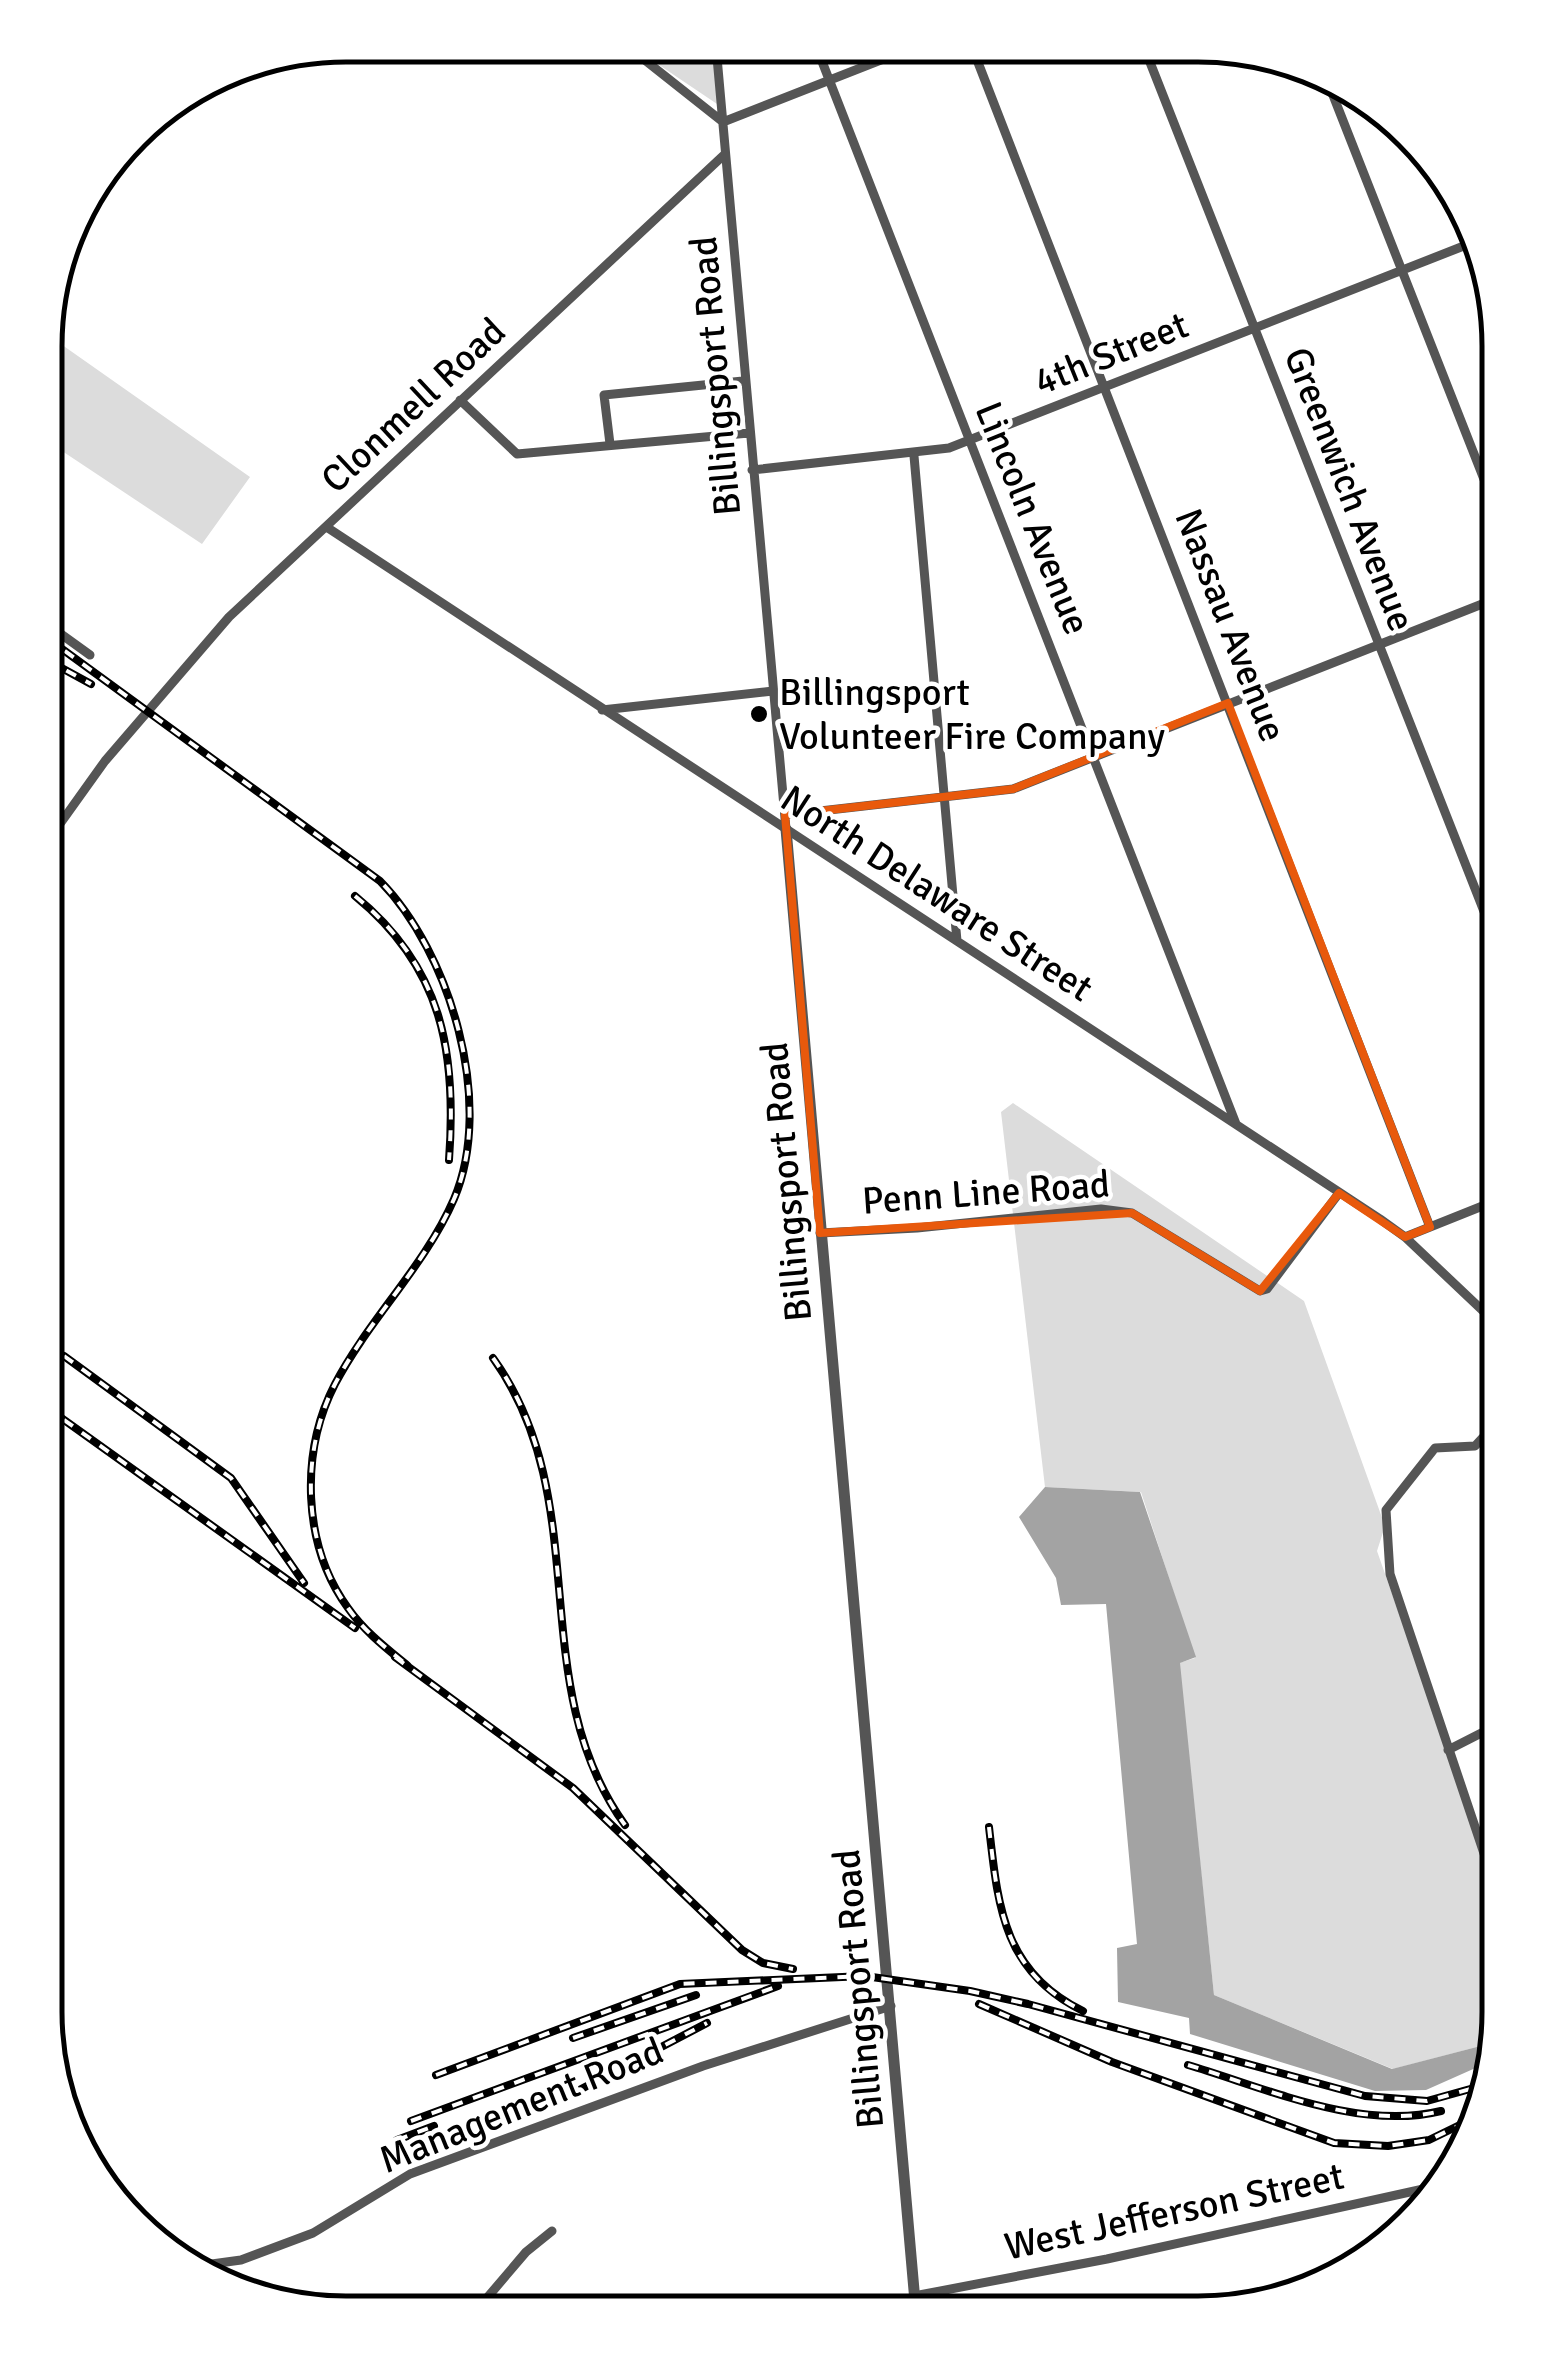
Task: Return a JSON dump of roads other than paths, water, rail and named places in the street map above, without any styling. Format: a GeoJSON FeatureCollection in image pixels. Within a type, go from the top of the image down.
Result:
{"type":"FeatureCollection","features":[{"type":"Feature","properties":{"kind":"street"},"geometry":{"type":"LineString","coordinates":[[649,63],[723,122],[872,63]]}},
{"type":"Feature","properties":{"kind":"street","name":"Billingsport Road"},"geometry":{"type":"LineString","coordinates":[[718,63],[914,2296]]}},
{"type":"Feature","properties":{"kind":"street","name":"Lincoln Avenue"},"geometry":{"type":"LineString","coordinates":[[822,63],[1236,1124]]}},
{"type":"Feature","properties":{"kind":"street","name":"Nassau Avenue"},"geometry":{"type":"LineString","coordinates":[[978,63],[1430,1226]]}},
{"type":"Feature","properties":{"kind":"street","name":"Greenwich Avenue"},"geometry":{"type":"LineString","coordinates":[[1150,63],[1482,906]]}},
{"type":"Feature","properties":{"kind":"street"},"geometry":{"type":"LineString","coordinates":[[1334,98],[1482,474]]}},
{"type":"Feature","properties":{"kind":"street","name":"Clonmell Road"},"geometry":{"type":"LineString","coordinates":[[62,822],[150,706],[229,617],[725,154]]}},
{"type":"Feature","properties":{"kind":"street","name":"4th Street"},"geometry":{"type":"LineString","coordinates":[[752,470],[914,456],[970,441],[1464,246]]}},
{"type":"Feature","properties":{"kind":"street"},"geometry":{"type":"LineString","coordinates":[[610,444],[604,395],[743,381]]}},
{"type":"Feature","properties":{"kind":"street"},"geometry":{"type":"LineString","coordinates":[[460,400],[517,454],[748,433]]}},
{"type":"Feature","properties":{"kind":"street"},"geometry":{"type":"LineString","coordinates":[[914,456],[957,941]]}},
{"type":"Feature","properties":{"kind":"street","name":"North Delaware Street"},"geometry":{"type":"LineString","coordinates":[[328,528],[1405,1237],[1482,1310]]}},
{"type":"Feature","properties":{"kind":"street"},"geometry":{"type":"LineString","coordinates":[[785,814],[1013,789],[1482,604]]}},
{"type":"Feature","properties":{"kind":"street"},"geometry":{"type":"LineString","coordinates":[[62,635],[90,655]]}},
{"type":"Feature","properties":{"kind":"street"},"geometry":{"type":"LineString","coordinates":[[602,710],[773,691]]}},
{"type":"Feature","properties":{"kind":"street","name":"Penn Line Road"},"geometry":{"type":"LineString","coordinates":[[820,1233],[917,1228],[1100,1209],[1132,1213],[1253,1290],[1266,1289],[1339,1193]]}},
{"type":"Feature","properties":{"kind":"street"},"geometry":{"type":"LineString","coordinates":[[1405,1237],[1482,1206]]}},
{"type":"Feature","properties":{"kind":"street"},"geometry":{"type":"LineString","coordinates":[[1482,1438],[1475,1446],[1435,1448],[1386,1510],[1390,1574],[1482,1847]]}},
{"type":"Feature","properties":{"kind":"street"},"geometry":{"type":"LineString","coordinates":[[1448,1750],[1482,1733]]}},
{"type":"Feature","properties":{"kind":"street","name":"Management Road"},"geometry":{"type":"LineString","coordinates":[[215,2264],[242,2260],[313,2233],[410,2174],[702,2066],[891,2006]]}},
{"type":"Feature","properties":{"kind":"street","name":"West Jefferson Street"},"geometry":{"type":"LineString","coordinates":[[914,2296],[1420,2189]]}},
{"type":"Feature","properties":{"kind":"street"},"geometry":{"type":"LineString","coordinates":[[489,2296],[526,2252],[552,2231]]}},
{"type":"Feature","properties":{"kind":"railway"},"geometry":{"type":"LineString","coordinates":[[62,649],[380,881],[427,947],[445,988],[459,1031],[467,1075],[470,1119],[465,1161],[442,1224],[335,1384],[316,1439],[312,1468],[314,1527],[333,1583],[361,1624],[408,1666]]}},
{"type":"Feature","properties":{"kind":"railway"},"geometry":{"type":"LineString","coordinates":[[62,668],[91,684]]}},
{"type":"Feature","properties":{"kind":"railway"},"geometry":{"type":"LineString","coordinates":[[355,896],[408,952],[438,1014],[450,1083],[449,1160]]}},
{"type":"Feature","properties":{"kind":"railway"},"geometry":{"type":"LineString","coordinates":[[64,1356],[231,1478],[304,1583]]}},
{"type":"Feature","properties":{"kind":"railway"},"geometry":{"type":"LineString","coordinates":[[493,1358],[524,1414],[543,1472],[576,1712],[594,1770],[625,1825]]}},
{"type":"Feature","properties":{"kind":"railway"},"geometry":{"type":"LineString","coordinates":[[62,1418],[355,1628]]}},
{"type":"Feature","properties":{"kind":"railway"},"geometry":{"type":"LineString","coordinates":[[395,1657],[573,1788],[742,1950],[763,1963],[793,1969]]}},
{"type":"Feature","properties":{"kind":"railway"},"geometry":{"type":"LineString","coordinates":[[989,1827],[1002,1910],[1020,1956],[1056,1995],[1083,2011]]}},
{"type":"Feature","properties":{"kind":"railway"},"geometry":{"type":"LineString","coordinates":[[436,2075],[680,1984],[865,1976],[1028,2004],[1365,2096],[1427,2101],[1471,2089]]}},
{"type":"Feature","properties":{"kind":"railway"},"geometry":{"type":"LineString","coordinates":[[411,2121],[778,1986]]}},
{"type":"Feature","properties":{"kind":"railway"},"geometry":{"type":"LineString","coordinates":[[573,2038],[696,1995]]}},
{"type":"Feature","properties":{"kind":"railway"},"geometry":{"type":"LineString","coordinates":[[979,2004],[1112,2062],[1334,2143],[1388,2146],[1429,2140],[1458,2126]]}},
{"type":"Feature","properties":{"kind":"railway"},"geometry":{"type":"LineString","coordinates":[[403,2157],[566,2097],[707,2023]]}},
{"type":"Feature","properties":{"kind":"railway"},"geometry":{"type":"LineString","coordinates":[[1188,2065],[1345,2111],[1410,2116],[1441,2111]]}},
{"type":"Feature","properties":{"kind":"railway"},"geometry":{"type":"LineString","coordinates":[[397,2140],[434,2126]]}},
{"type":"Feature","properties":{"kind":"place","name":"Billingsport Volunteer Fire Company"},"geometry":{"type":"Point","coordinates":[759,714]}}]}
